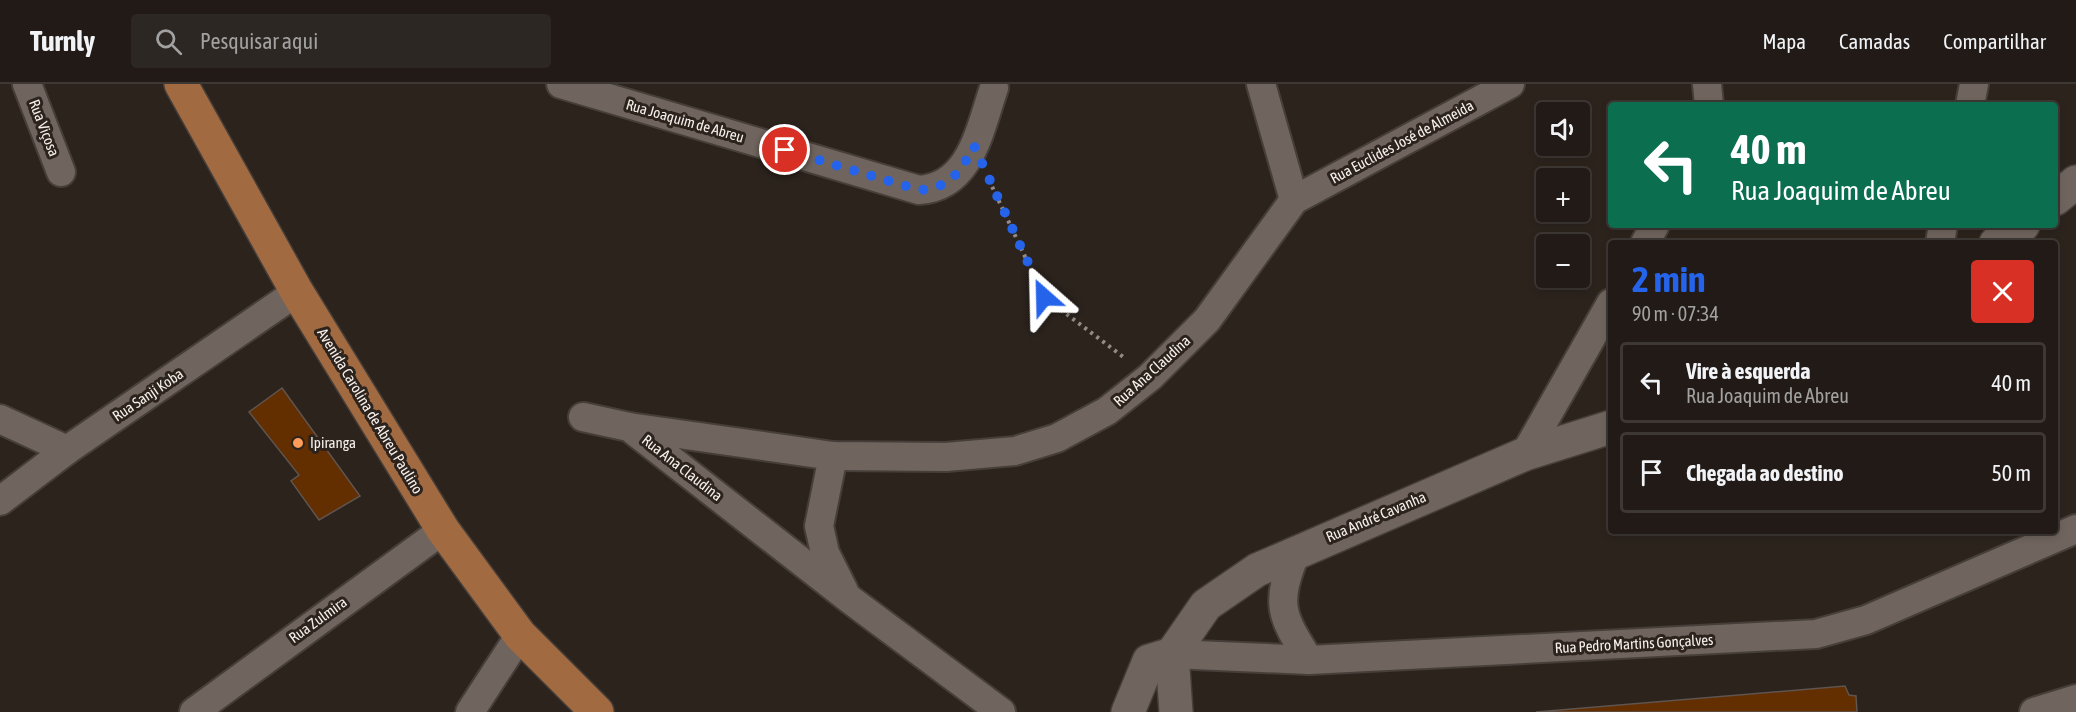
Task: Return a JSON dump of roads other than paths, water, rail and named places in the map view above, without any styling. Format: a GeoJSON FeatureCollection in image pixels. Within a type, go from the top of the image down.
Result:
{"type":"FeatureCollection","features":[{"type":"Feature","properties":{"kind":"main road","name":"Avenida Carolina de Abreu Paulino"},"geometry":{"type":"LineString","coordinates":[[181,84],[297,292],[443,530],[520,635],[597,712]]}},
{"type":"Feature","properties":{"kind":"street","name":"Rua Viçosa"},"geometry":{"type":"LineString","coordinates":[[27,84],[61,172]]}},
{"type":"Feature","properties":{"kind":"street","name":"Rua Joaquim de Abreu"},"geometry":{"type":"LineString","coordinates":[[561,84],[919,190],[936,189],[952,180],[974,146],[994,88]]}},
{"type":"Feature","properties":{"kind":"street"},"geometry":{"type":"LineString","coordinates":[[1261,84],[1294,200]]}},
{"type":"Feature","properties":{"kind":"street","name":"Rua Euclides José de Almeida"},"geometry":{"type":"LineString","coordinates":[[1294,200],[1510,84]]}},
{"type":"Feature","properties":{"kind":"street"},"geometry":{"type":"LineString","coordinates":[[1707,84],[1709,102]]}},
{"type":"Feature","properties":{"kind":"street"},"geometry":{"type":"LineString","coordinates":[[1971,102],[1974,84]]}},
{"type":"Feature","properties":{"kind":"street"},"geometry":{"type":"LineString","coordinates":[[2058,197],[2076,182]]}},
{"type":"Feature","properties":{"kind":"street","name":"Rua Ana Claudina"},"geometry":{"type":"LineString","coordinates":[[583,417],[629,427],[833,456],[946,457],[1015,451],[1057,438],[1107,411],[1150,377],[1207,320],[1294,200]]}},
{"type":"Feature","properties":{"kind":"street"},"geometry":{"type":"LineString","coordinates":[[2000,240],[2018,228]]}},
{"type":"Feature","properties":{"kind":"street","name":"Rua Sanji Koba"},"geometry":{"type":"LineString","coordinates":[[0,501],[67,450],[297,292]]}},
{"type":"Feature","properties":{"kind":"street"},"geometry":{"type":"LineString","coordinates":[[1525,454],[1608,308]]}},
{"type":"Feature","properties":{"kind":"street"},"geometry":{"type":"LineString","coordinates":[[0,419],[67,450]]}},
{"type":"Feature","properties":{"kind":"street","name":"Rua Ana Claudina"},"geometry":{"type":"LineString","coordinates":[[629,427],[848,598],[1000,712]]}},
{"type":"Feature","properties":{"kind":"street","name":"Rua André Cavanha"},"geometry":{"type":"LineString","coordinates":[[1128,712],[1149,662],[1172,654],[1206,605],[1257,570],[1525,454],[1608,428]]}},
{"type":"Feature","properties":{"kind":"street","name":"Rua Ana Claudina"},"geometry":{"type":"LineString","coordinates":[[833,456],[819,526],[825,553],[848,598]]}},
{"type":"Feature","properties":{"kind":"street","name":"Rua Pedro Martins Gonçalves"},"geometry":{"type":"LineString","coordinates":[[1172,654],[1309,660],[1816,634],[1866,620],[2076,529]]}},
{"type":"Feature","properties":{"kind":"street","name":"Rua Zulmira"},"geometry":{"type":"LineString","coordinates":[[194,712],[443,530]]}},
{"type":"Feature","properties":{"kind":"street"},"geometry":{"type":"LineString","coordinates":[[1296,552],[1283,584],[1282,610],[1309,660]]}},
{"type":"Feature","properties":{"kind":"street"},"geometry":{"type":"LineString","coordinates":[[470,712],[520,635]]}},
{"type":"Feature","properties":{"kind":"street"},"geometry":{"type":"LineString","coordinates":[[1172,654],[1176,712]]}},
{"type":"Feature","properties":{"kind":"street"},"geometry":{"type":"LineString","coordinates":[[2034,712],[2076,699]]}},
{"type":"Feature","properties":{"kind":"place","name":"Ipiranga"},"geometry":{"type":"Point","coordinates":[298,443]}}]}
